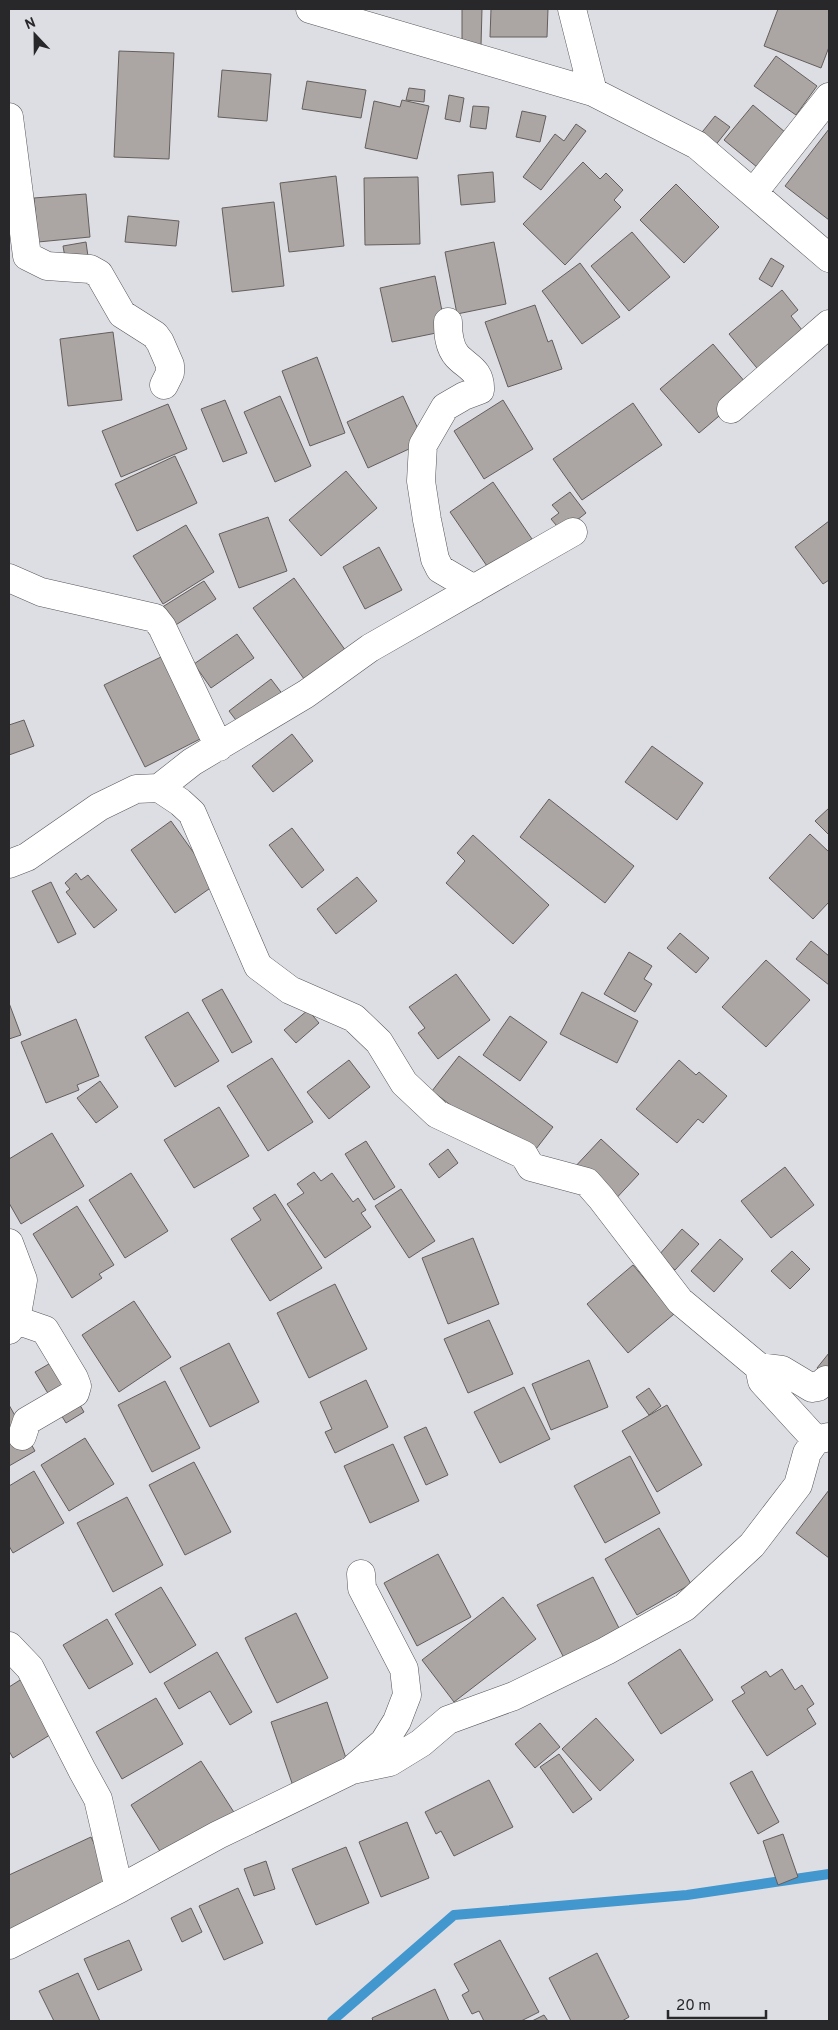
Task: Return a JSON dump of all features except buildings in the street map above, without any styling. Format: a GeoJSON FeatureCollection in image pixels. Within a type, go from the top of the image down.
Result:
{"type":"FeatureCollection","features":[{"type":"Feature","properties":{"kind":"street"},"geometry":{"type":"LineString","coordinates":[[310,9],[593,92],[697,145],[829,258]]}},
{"type":"Feature","properties":{"kind":"street"},"geometry":{"type":"LineString","coordinates":[[572,9],[593,92]]}},
{"type":"Feature","properties":{"kind":"street"},"geometry":{"type":"LineString","coordinates":[[753,193],[829,96]]}},
{"type":"Feature","properties":{"kind":"street"},"geometry":{"type":"LineString","coordinates":[[9,117],[27,256],[48,266],[90,269],[98,274],[122,314],[155,335],[160,342],[170,365],[170,373],[164,385]]}},
{"type":"Feature","properties":{"kind":"street"},"geometry":{"type":"LineString","coordinates":[[448,322],[448,338],[457,355],[471,366],[478,377],[480,390],[464,396],[445,408],[423,445],[422,481],[435,560],[440,569],[474,589]]}},
{"type":"Feature","properties":{"kind":"street"},"geometry":{"type":"LineString","coordinates":[[732,409],[829,324]]}},
{"type":"Feature","properties":{"kind":"street"},"geometry":{"type":"LineString","coordinates":[[9,864],[27,858],[99,808],[114,800],[136,789],[159,788],[192,762],[306,694],[370,648],[573,532]]}},
{"type":"Feature","properties":{"kind":"street"},"geometry":{"type":"LineString","coordinates":[[9,578],[41,592],[156,618],[162,626],[218,747]]}},
{"type":"Feature","properties":{"kind":"street"},"geometry":{"type":"LineString","coordinates":[[159,788],[180,802],[192,813],[258,966],[290,990],[354,1018],[379,1042],[404,1083],[438,1114],[524,1155],[531,1167],[587,1182],[602,1198],[680,1301],[759,1367],[782,1370],[812,1388],[818,1387],[826,1380],[829,1381]]}},
{"type":"Feature","properties":{"kind":"street"},"geometry":{"type":"LineString","coordinates":[[9,1243],[23,1280],[12,1325],[44,1330],[77,1386],[75,1393],[27,1421],[22,1436]]}},
{"type":"Feature","properties":{"kind":"street"},"geometry":{"type":"LineString","coordinates":[[9,1945],[119,1889],[218,1835],[352,1770],[390,1762],[421,1743],[448,1720],[514,1696],[606,1651],[685,1607],[752,1545],[798,1485],[807,1453],[823,1439],[762,1381],[759,1367]]}},
{"type":"Feature","properties":{"kind":"street"},"geometry":{"type":"LineString","coordinates":[[352,1770],[384,1742],[397,1721],[407,1695],[404,1669],[362,1588],[361,1574]]}},
{"type":"Feature","properties":{"kind":"street"},"geometry":{"type":"LineString","coordinates":[[9,1646],[30,1668],[98,1799],[119,1889]]}},
{"type":"Feature","properties":{"kind":"waterway"},"geometry":{"type":"LineString","coordinates":[[332,2021],[454,1915],[687,1895],[829,1874]]}}]}
